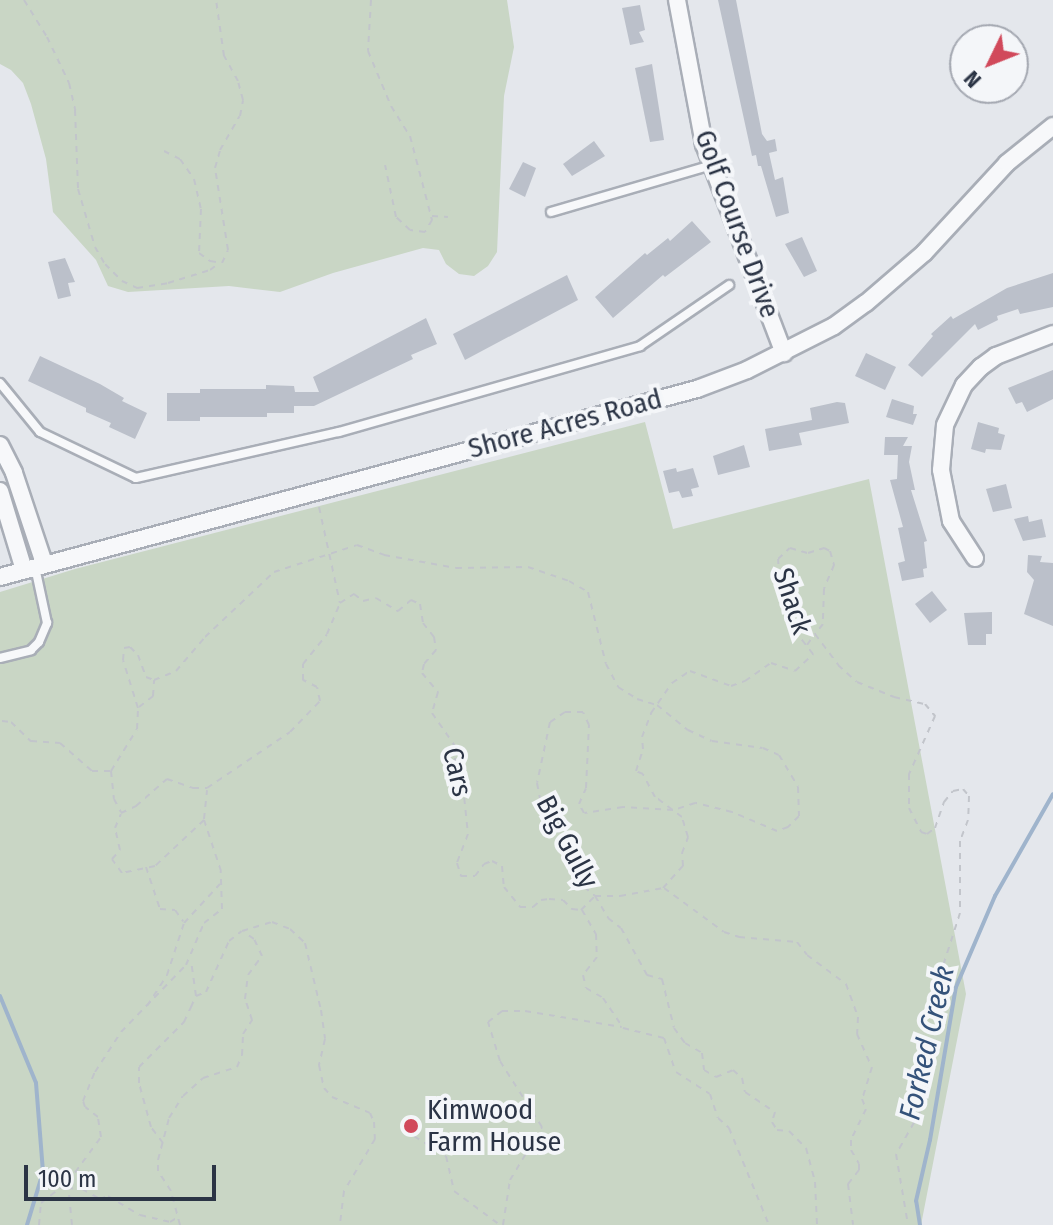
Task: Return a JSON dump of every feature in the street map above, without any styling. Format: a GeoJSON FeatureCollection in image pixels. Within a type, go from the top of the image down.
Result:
{"type":"FeatureCollection","features":[{"type":"Feature","properties":{"kind":"street","name":"Golf Course Drive"},"geometry":{"type":"LineString","coordinates":[[677,0],[704,144],[784,353]]}},
{"type":"Feature","properties":{"kind":"street","name":"Shore Acres Road"},"geometry":{"type":"LineString","coordinates":[[0,577],[697,389],[784,353],[834,326],[894,280],[924,253],[1007,163],[1053,126]]}},
{"type":"Feature","properties":{"kind":"street"},"geometry":{"type":"LineString","coordinates":[[975,558],[951,521],[941,470],[945,425],[964,385],[981,367],[996,356],[1053,334]]}},
{"type":"Feature","properties":{"kind":"street"},"geometry":{"type":"LineString","coordinates":[[0,445],[14,473],[34,566]]}},
{"type":"Feature","properties":{"kind":"street"},"geometry":{"type":"LineString","coordinates":[[0,491],[34,566]]}},
{"type":"Feature","properties":{"kind":"lane"},"geometry":{"type":"LineString","coordinates":[[551,212],[712,165]]}},
{"type":"Feature","properties":{"kind":"lane"},"geometry":{"type":"LineString","coordinates":[[0,383],[40,432],[136,478],[339,432],[640,346],[729,285]]}},
{"type":"Feature","properties":{"kind":"lane"},"geometry":{"type":"LineString","coordinates":[[0,658],[31,650],[39,642],[47,623],[34,566]]}},
{"type":"Feature","properties":{"kind":"path"},"geometry":{"type":"LineString","coordinates":[[24,0],[69,83],[75,110],[78,189],[95,247],[105,264],[122,281],[144,288],[210,270],[225,261],[228,250],[215,168],[220,150],[240,116],[243,100],[238,81],[224,56],[216,0]]}},
{"type":"Feature","properties":{"kind":"path"},"geometry":{"type":"LineString","coordinates":[[371,0],[368,51],[391,106],[410,136],[431,216],[429,229],[420,233],[401,223],[393,212],[385,165]]}},
{"type":"Feature","properties":{"kind":"path"},"geometry":{"type":"LineString","coordinates":[[164,151],[177,156],[190,171],[201,209],[198,250],[205,259],[218,264]]}},
{"type":"Feature","properties":{"kind":"path"},"geometry":{"type":"LineString","coordinates":[[431,216],[448,217]]}},
{"type":"Feature","properties":{"kind":"path"},"geometry":{"type":"LineString","coordinates":[[204,820],[155,866],[122,873],[112,859],[120,850],[115,828],[121,813],[136,806],[167,779],[193,788],[207,788],[290,732],[320,701],[317,687],[303,680],[303,664],[327,634],[340,603],[314,491]]}},
{"type":"Feature","properties":{"kind":"path"},"geometry":{"type":"LineString","coordinates":[[121,813],[114,799],[111,771],[137,729],[138,708],[123,660],[124,648],[130,647],[146,677],[154,680],[176,671],[220,622],[274,572],[357,545],[384,555],[456,568],[528,567],[569,581],[588,592],[606,664],[618,687],[657,705]]}},
{"type":"Feature","properties":{"kind":"path","name":"Shack"},"geometry":{"type":"LineString","coordinates":[[663,888],[683,866],[682,853],[688,837],[682,817],[655,797],[643,774],[636,771],[643,749],[642,737],[657,705],[672,683],[690,671],[731,686],[745,681],[771,663],[795,671],[813,654],[799,636],[797,624],[802,616],[779,576],[778,559],[790,548],[808,553],[824,548],[830,551],[834,565],[824,589],[823,624],[815,634],[838,665],[857,682],[894,697],[925,704],[935,716],[909,774],[909,808],[921,832],[927,834],[935,828],[944,802],[953,791],[963,789],[969,796],[968,820],[960,841],[960,913],[942,969],[928,1077],[920,1112],[896,1154],[908,1225]]}},
{"type":"Feature","properties":{"kind":"path","name":"Cars"},"geometry":{"type":"LineString","coordinates":[[340,603],[354,594],[363,601],[376,598],[398,611],[411,600],[420,604],[423,623],[434,637],[436,650],[424,664],[422,673],[438,692],[432,713],[455,746],[455,766],[463,786],[468,834],[457,863],[461,876],[475,876],[484,864],[492,861],[502,866],[504,887],[520,907],[533,907],[541,900],[549,899],[563,900],[572,909],[581,910]]}},
{"type":"Feature","properties":{"kind":"path"},"geometry":{"type":"LineString","coordinates":[[807,645],[815,634]]}},
{"type":"Feature","properties":{"kind":"path"},"geometry":{"type":"LineString","coordinates":[[138,708],[153,696],[154,680]]}},
{"type":"Feature","properties":{"kind":"path","name":"Big Gully"},"geometry":{"type":"LineString","coordinates":[[657,705],[688,730],[712,741],[763,748],[779,755],[798,787],[799,816],[788,827],[777,831],[732,812],[695,803],[673,810],[623,807],[584,813],[579,804],[586,788],[589,725],[583,712],[565,712],[550,722],[537,783],[542,808],[562,832],[584,887],[595,896],[608,918],[621,928],[647,975],[662,979],[674,1028],[685,1043],[702,1053],[704,1070],[716,1077],[733,1070],[742,1078],[745,1092],[775,1112],[772,1122],[777,1130],[789,1131],[806,1148],[815,1182],[817,1225]]}},
{"type":"Feature","properties":{"kind":"path"},"geometry":{"type":"LineString","coordinates":[[2,721],[11,722],[38,743],[60,743],[92,771],[111,771]]}},
{"type":"Feature","properties":{"kind":"path"},"geometry":{"type":"LineString","coordinates":[[39,1225],[41,1203],[68,1182],[101,1137],[98,1117],[85,1107],[87,1090],[121,1032],[146,1010],[190,959],[204,923],[222,909],[221,871],[204,820],[207,788]]}},
{"type":"Feature","properties":{"kind":"path"},"geometry":{"type":"LineString","coordinates":[[146,866],[160,909],[175,910],[184,923]]}},
{"type":"Feature","properties":{"kind":"path"},"geometry":{"type":"LineString","coordinates":[[146,1010],[150,997],[167,975],[184,923],[194,908],[220,883]]}},
{"type":"Feature","properties":{"kind":"path"},"geometry":{"type":"LineString","coordinates":[[623,1028],[603,998],[586,988],[583,975],[597,957],[596,934],[581,910],[595,896],[620,896],[663,888],[724,932],[739,937],[797,942],[807,955],[846,984],[858,1017],[857,1034],[872,1067],[862,1099],[866,1109],[851,1140],[851,1150],[859,1164],[859,1170],[848,1184],[853,1225]]}},
{"type":"Feature","properties":{"kind":"path"},"geometry":{"type":"LineString","coordinates":[[196,996],[206,992],[229,941],[242,931],[272,922],[290,929],[305,943],[325,1039],[319,1065],[324,1088],[332,1097],[370,1113],[374,1122],[375,1139],[344,1191],[340,1225]]}},
{"type":"Feature","properties":{"kind":"path"},"geometry":{"type":"LineString","coordinates":[[180,1225],[171,1191],[158,1171],[169,1118],[183,1096],[203,1078],[228,1073],[237,1067],[242,1055],[243,1034],[252,1020],[245,999],[248,975],[262,956],[254,939],[242,931]]}},
{"type":"Feature","properties":{"kind":"path"},"geometry":{"type":"LineString","coordinates":[[164,1144],[151,1127],[139,1083],[139,1067],[184,1022],[196,996],[190,959]]}},
{"type":"Feature","properties":{"kind":"path"},"geometry":{"type":"LineString","coordinates":[[404,1130],[446,1156],[454,1191],[501,1225],[510,1180],[542,1127],[500,1061],[488,1022],[502,1011],[525,1011],[664,1038],[676,1072],[710,1094],[718,1118],[729,1128],[769,1225]]}},
{"type":"Feature","properties":{"kind":"path"},"geometry":{"type":"LineString","coordinates":[[68,1182],[72,1225]]}},
{"type":"Feature","properties":{"kind":"path"},"geometry":{"type":"LineString","coordinates":[[67,1188],[82,1189],[100,1199],[108,1196],[140,1215],[170,1222],[177,1218]]}},
{"type":"Feature","properties":{"kind":"green space"},"geometry":{"type":"Polygon","coordinates":[[[0,0],[507,0],[514,47],[504,96],[497,252],[488,266],[474,276],[459,274],[446,264],[439,250],[423,248],[333,273],[280,292],[229,286],[128,292],[108,286],[96,260],[53,212],[46,159],[31,104],[23,83],[0,64],[0,0]]]}},
{"type":"Feature","properties":{"kind":"green space"},"geometry":{"type":"Polygon","coordinates":[[[645,422],[673,529],[869,479],[966,994],[921,1225],[0,1225],[0,592],[75,569],[645,422]]]}},
{"type":"Feature","properties":{"kind":"building"},"geometry":{"type":"Polygon","coordinates":[[[718,0],[736,0],[762,134],[767,141],[775,139],[777,151],[769,153],[775,180],[783,177],[789,213],[776,217],[761,166],[758,166],[756,155],[752,156],[718,0]]]}},
{"type":"Feature","properties":{"kind":"building"},"geometry":{"type":"Polygon","coordinates":[[[640,5],[645,30],[639,32],[644,42],[630,45],[622,8],[640,5]]]}},
{"type":"Feature","properties":{"kind":"building"},"geometry":{"type":"Polygon","coordinates":[[[652,64],[664,140],[650,142],[635,68],[652,64]]]}},
{"type":"Feature","properties":{"kind":"building"},"geometry":{"type":"Polygon","coordinates":[[[594,141],[605,156],[572,176],[563,164],[594,141]]]}},
{"type":"Feature","properties":{"kind":"building"},"geometry":{"type":"Polygon","coordinates":[[[523,162],[536,168],[525,197],[509,189],[523,162]]]}},
{"type":"Feature","properties":{"kind":"building"},"geometry":{"type":"Polygon","coordinates":[[[692,221],[711,242],[665,277],[663,275],[613,318],[595,297],[645,253],[647,255],[668,238],[670,241],[692,221]]]}},
{"type":"Feature","properties":{"kind":"building"},"geometry":{"type":"Polygon","coordinates":[[[802,237],[817,271],[804,277],[785,244],[802,237]]]}},
{"type":"Feature","properties":{"kind":"building"},"geometry":{"type":"Polygon","coordinates":[[[65,258],[75,282],[68,283],[71,296],[58,299],[48,262],[65,258]]]}},
{"type":"Feature","properties":{"kind":"building"},"geometry":{"type":"Polygon","coordinates":[[[1053,273],[1053,307],[1020,314],[1018,309],[997,316],[998,320],[978,330],[975,324],[922,377],[908,365],[933,336],[931,334],[951,316],[953,319],[1007,288],[1053,273]]]}},
{"type":"Feature","properties":{"kind":"building"},"geometry":{"type":"Polygon","coordinates":[[[567,275],[578,300],[465,360],[453,334],[567,275]]]}},
{"type":"Feature","properties":{"kind":"building"},"geometry":{"type":"Polygon","coordinates":[[[426,318],[437,344],[411,355],[413,359],[314,406],[294,406],[294,413],[267,413],[267,417],[200,417],[200,421],[167,421],[167,393],[200,393],[200,389],[266,389],[266,385],[294,386],[295,392],[319,392],[313,377],[426,318]]]}},
{"type":"Feature","properties":{"kind":"building"},"geometry":{"type":"Polygon","coordinates":[[[866,353],[896,367],[885,390],[855,376],[866,353]]]}},
{"type":"Feature","properties":{"kind":"building"},"geometry":{"type":"Polygon","coordinates":[[[40,356],[100,384],[124,398],[122,401],[147,413],[135,439],[109,427],[111,423],[86,412],[86,408],[28,381],[40,356]]]}},
{"type":"Feature","properties":{"kind":"building"},"geometry":{"type":"Polygon","coordinates":[[[1053,370],[1053,399],[1027,412],[1022,402],[1016,404],[1008,388],[1053,370]]]}},
{"type":"Feature","properties":{"kind":"building"},"geometry":{"type":"Polygon","coordinates":[[[892,399],[914,406],[913,414],[917,414],[913,425],[886,417],[892,399]]]}},
{"type":"Feature","properties":{"kind":"building"},"geometry":{"type":"Polygon","coordinates":[[[845,403],[849,423],[799,433],[802,445],[769,451],[765,429],[812,420],[810,408],[845,403]]]}},
{"type":"Feature","properties":{"kind":"building"},"geometry":{"type":"Polygon","coordinates":[[[978,422],[999,428],[998,433],[1005,435],[1001,450],[986,449],[985,453],[971,449],[978,422]]]}},
{"type":"Feature","properties":{"kind":"building"},"geometry":{"type":"Polygon","coordinates":[[[885,437],[908,437],[903,446],[912,446],[909,462],[915,490],[911,490],[927,541],[924,542],[927,568],[923,569],[924,577],[902,581],[898,563],[905,561],[898,528],[903,527],[890,480],[897,479],[898,455],[884,455],[885,437]]]}},
{"type":"Feature","properties":{"kind":"building"},"geometry":{"type":"Polygon","coordinates":[[[744,445],[750,467],[718,475],[713,456],[744,445]]]}},
{"type":"Feature","properties":{"kind":"building"},"geometry":{"type":"Polygon","coordinates":[[[676,468],[677,472],[693,468],[699,487],[691,489],[693,496],[682,498],[679,491],[669,493],[663,471],[676,468]]]}},
{"type":"Feature","properties":{"kind":"building"},"geometry":{"type":"Polygon","coordinates":[[[1006,484],[1012,508],[993,512],[986,489],[1006,484]]]}},
{"type":"Feature","properties":{"kind":"building"},"geometry":{"type":"Polygon","coordinates":[[[1028,516],[1029,522],[1042,519],[1046,537],[1023,541],[1014,519],[1028,516]]]}},
{"type":"Feature","properties":{"kind":"building"},"geometry":{"type":"Polygon","coordinates":[[[1028,555],[1042,556],[1040,562],[1053,563],[1053,626],[1024,614],[1034,580],[1027,572],[1028,555]]]}},
{"type":"Feature","properties":{"kind":"building"},"geometry":{"type":"Polygon","coordinates":[[[932,591],[947,610],[930,623],[915,604],[932,591]]]}},
{"type":"Feature","properties":{"kind":"building"},"geometry":{"type":"Polygon","coordinates":[[[992,612],[992,634],[986,634],[986,645],[968,645],[964,613],[992,612]]]}},
{"type":"Feature","properties":{"kind":"waterway","name":"Forked Creek"},"geometry":{"type":"LineString","coordinates":[[920,1225],[916,1201],[930,1140],[956,987],[995,896],[1053,794]]}},
{"type":"Feature","properties":{"kind":"waterway"},"geometry":{"type":"LineString","coordinates":[[0,996],[36,1083],[43,1172],[27,1225]]}},
{"type":"Feature","properties":{"kind":"place","name":"Kimwood Farm House"},"geometry":{"type":"Point","coordinates":[411,1126]}}]}
